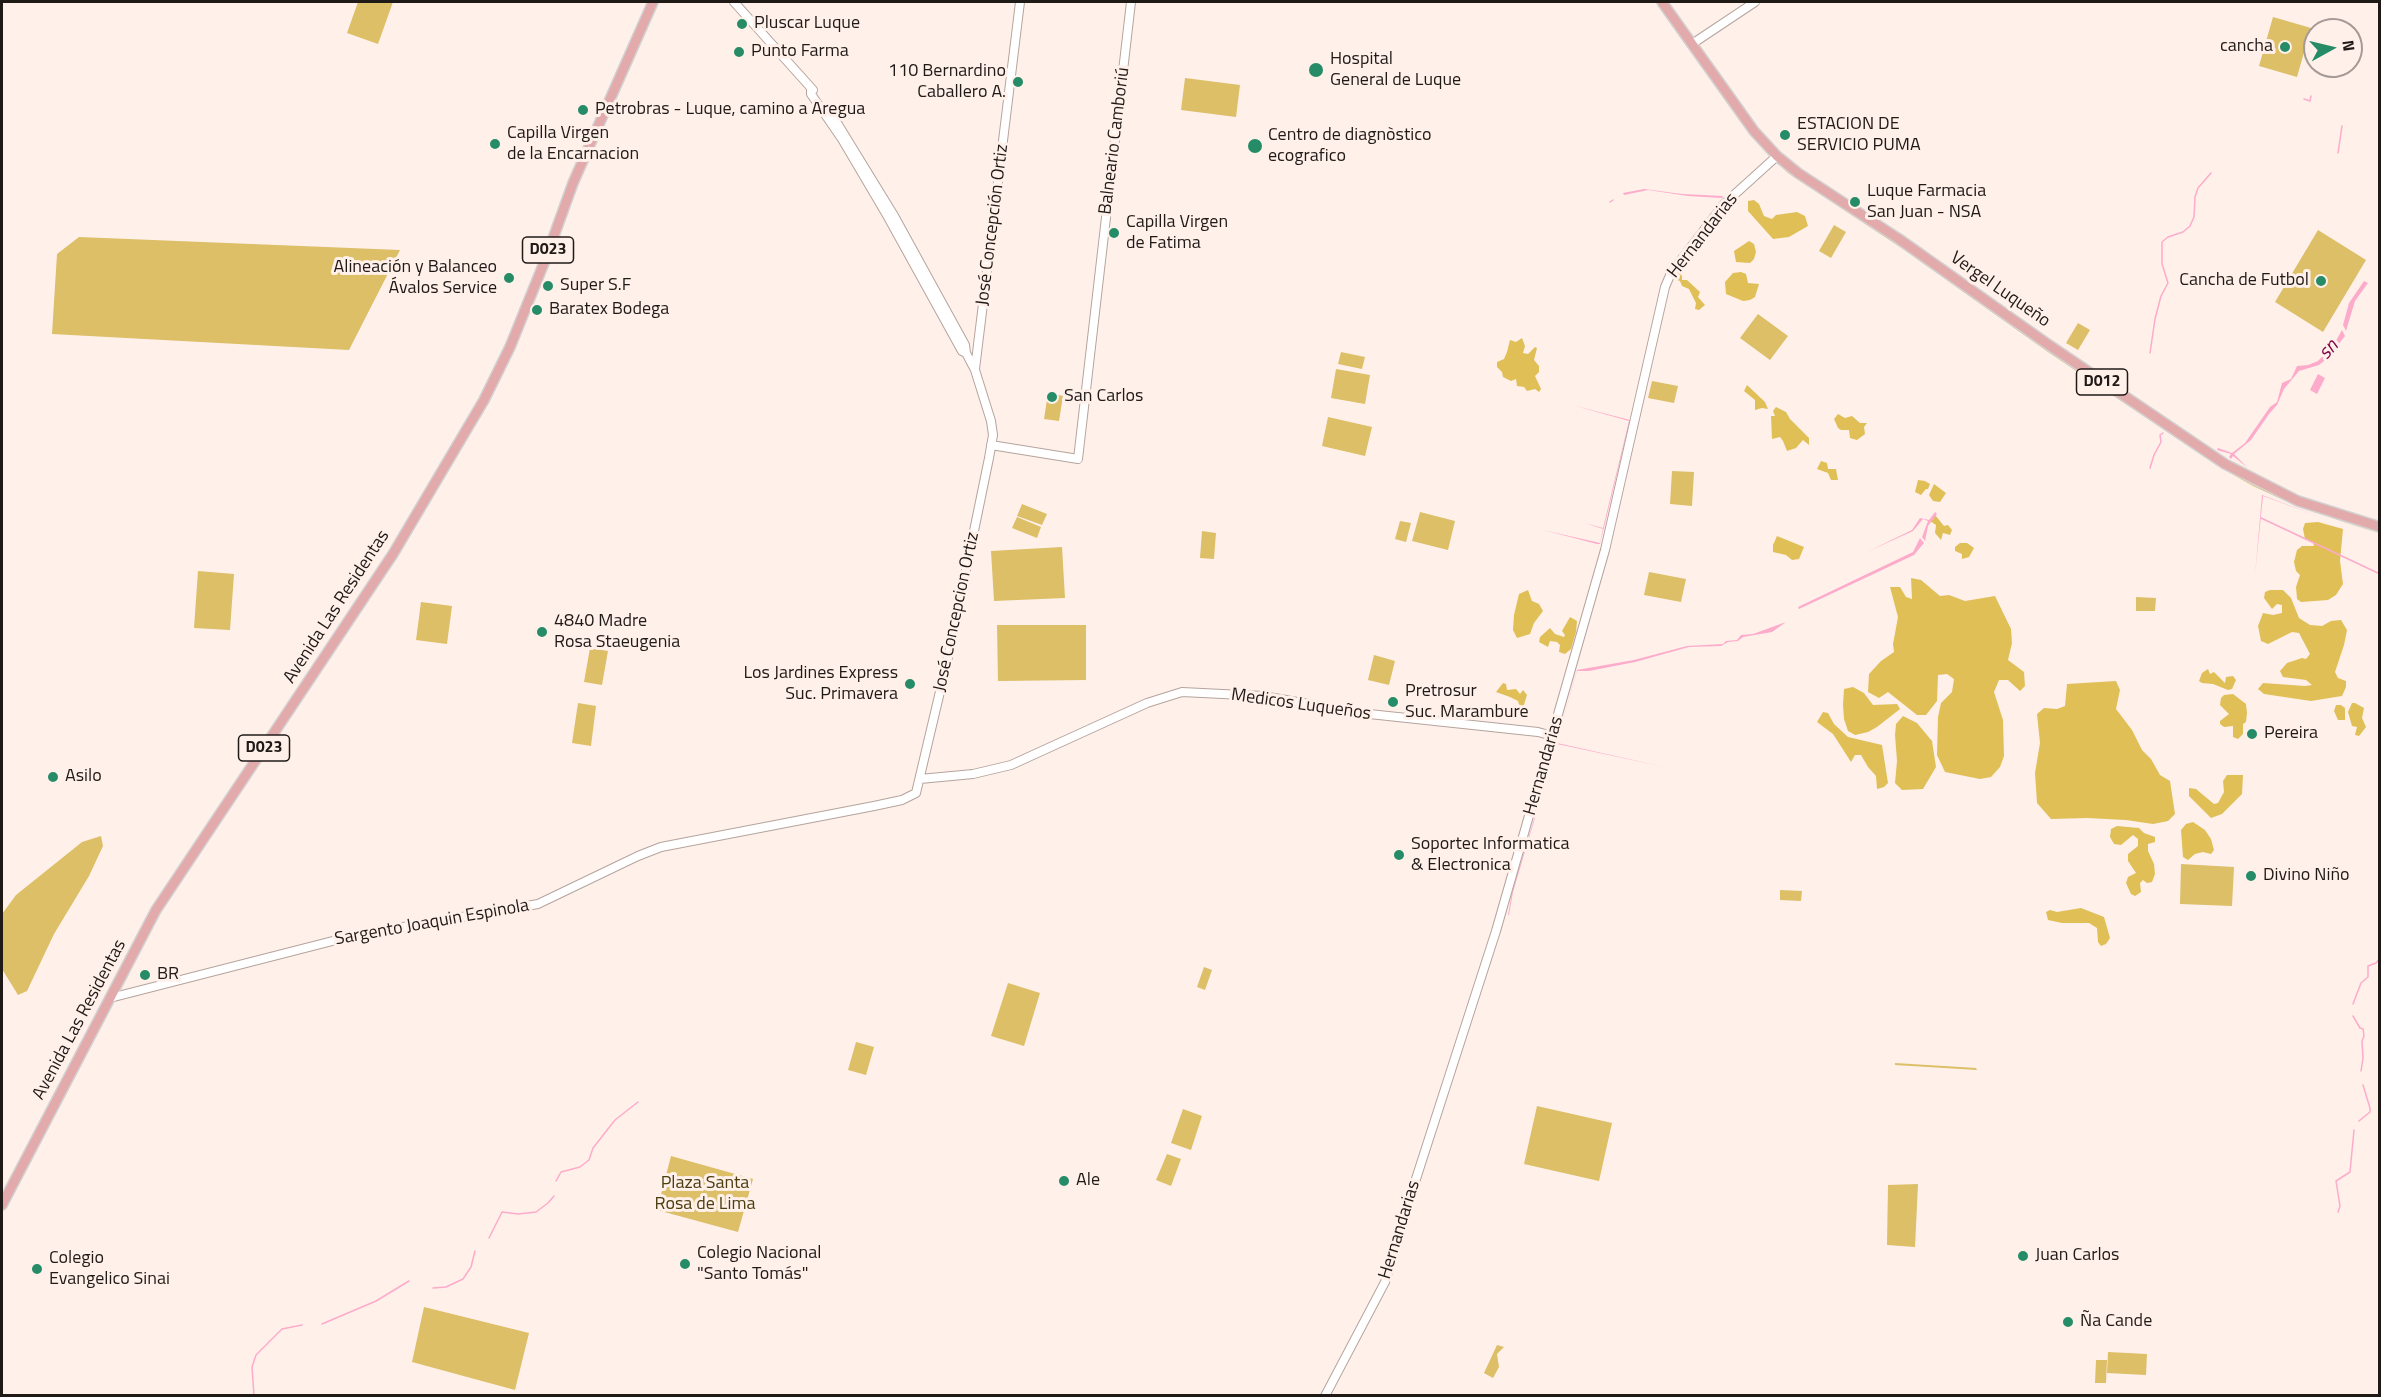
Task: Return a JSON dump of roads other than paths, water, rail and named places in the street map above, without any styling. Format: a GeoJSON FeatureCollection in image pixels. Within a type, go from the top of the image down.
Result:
{"type":"FeatureCollection","features":[{"type":"Feature","properties":{"kind":"main road","name":"Avenida Las Residentas"},"geometry":{"type":"LineString","coordinates":[[2,1205],[156,910],[380,574],[484,400],[510,347],[573,183],[653,2]]}},
{"type":"Feature","properties":{"kind":"main road","name":"Vergel Luqueño"},"geometry":{"type":"LineString","coordinates":[[1662,2],[1754,131],[1777,156],[1803,177],[1899,239],[2046,344],[2225,464],[2298,501],[2379,527]]}},
{"type":"Feature","properties":{"kind":"street"},"geometry":{"type":"LineString","coordinates":[[734,2],[811,89],[811,94],[842,139],[975,370]]}},
{"type":"Feature","properties":{"kind":"street","name":"José Concepción Ortiz"},"geometry":{"type":"LineString","coordinates":[[991,445],[992,421],[975,370],[1020,2]]}},
{"type":"Feature","properties":{"kind":"street","name":"Balneario Camboriú"},"geometry":{"type":"LineString","coordinates":[[991,445],[1077,459],[1131,2]]}},
{"type":"Feature","properties":{"kind":"street"},"geometry":{"type":"LineString","coordinates":[[1692,44],[1755,2]]}},
{"type":"Feature","properties":{"kind":"street","name":"Hernandarias"},"geometry":{"type":"LineString","coordinates":[[1325,1395],[1389,1272],[1414,1182],[1496,931],[1605,550],[1668,279],[1701,232],[1731,197],[1777,156]]}},
{"type":"Feature","properties":{"kind":"street","name":"José Concepcion Ortiz"},"geometry":{"type":"LineString","coordinates":[[918,788],[955,626],[991,445]]}},
{"type":"Feature","properties":{"kind":"street","name":"Medicos Luqueños"},"geometry":{"type":"LineString","coordinates":[[920,779],[974,774],[1011,765],[1147,703],[1182,692],[1263,696],[1368,714],[1538,732],[1553,736]]}},
{"type":"Feature","properties":{"kind":"street","name":"Sargento Joaquin Espinola"},"geometry":{"type":"LineString","coordinates":[[110,998],[356,935],[538,904],[661,847],[884,804],[911,796],[918,788]]}},
{"type":"Feature","properties":{"kind":"water"},"geometry":{"type":"Polygon","coordinates":[[[1644,189],[1723,196],[1722,198],[1688,196],[1648,190],[1624,195],[1623,193],[1644,189]]]}},
{"type":"Feature","properties":{"kind":"water"},"geometry":{"type":"Polygon","coordinates":[[[2364,281],[2368,283],[2355,301],[2346,331],[2343,325],[2349,303],[2364,281]]]}},
{"type":"Feature","properties":{"kind":"water"},"geometry":{"type":"Polygon","coordinates":[[[2342,330],[2345,336],[2328,358],[2319,365],[2299,371],[2284,389],[2277,405],[2251,440],[2234,454],[2248,468],[2233,456],[2231,459],[2229,457],[2231,454],[2217,450],[2218,448],[2232,453],[2245,443],[2270,407],[2277,402],[2282,383],[2291,379],[2297,366],[2318,361],[2334,344],[2342,330]]]}},
{"type":"Feature","properties":{"kind":"water"},"geometry":{"type":"Polygon","coordinates":[[[2318,374],[2325,378],[2317,394],[2310,390],[2318,374]]]}},
{"type":"Feature","properties":{"kind":"water"},"geometry":{"type":"Polygon","coordinates":[[[1572,405],[1630,420],[1600,544],[1543,530],[1600,543],[1603,529],[1585,523],[1603,528],[1629,421],[1572,405]]]}},
{"type":"Feature","properties":{"kind":"water"},"geometry":{"type":"Polygon","coordinates":[[[2262,495],[2320,517],[2263,496],[2255,575],[2262,495]]]}},
{"type":"Feature","properties":{"kind":"water"},"geometry":{"type":"Polygon","coordinates":[[[1935,512],[1937,514],[1928,526],[1925,541],[1922,537],[1928,521],[1923,519],[1913,531],[1867,552],[1912,530],[1920,518],[1929,520],[1935,512]]]}},
{"type":"Feature","properties":{"kind":"water"},"geometry":{"type":"Polygon","coordinates":[[[1920,538],[1924,543],[1914,555],[1799,609],[1798,607],[1913,552],[1920,538]]]}},
{"type":"Feature","properties":{"kind":"water"},"geometry":{"type":"Polygon","coordinates":[[[1786,622],[1772,632],[1743,637],[1738,641],[1728,642],[1721,646],[1689,647],[1635,662],[1589,671],[1577,671],[1559,734],[1577,670],[1634,660],[1687,646],[1723,644],[1726,641],[1737,640],[1741,635],[1753,634],[1786,622]]]}},
{"type":"Feature","properties":{"kind":"water"},"geometry":{"type":"Polygon","coordinates":[[[1557,743],[1665,767],[1557,744],[1508,915],[1512,892],[1557,743]]]}},
{"type":"Feature","properties":{"kind":"waterway","name":"sn"},"geometry":{"type":"LineString","coordinates":[[2304,99],[2310,101],[2311,96]]}},
{"type":"Feature","properties":{"kind":"waterway"},"geometry":{"type":"LineString","coordinates":[[2338,153],[2342,126]]}},
{"type":"Feature","properties":{"kind":"waterway"},"geometry":{"type":"LineString","coordinates":[[2150,353],[2155,319],[2161,296],[2168,283],[2162,264],[2162,242],[2190,226],[2194,217],[2198,188],[2211,173]]}},
{"type":"Feature","properties":{"kind":"waterway"},"geometry":{"type":"LineString","coordinates":[[2150,468],[2161,442],[2160,435],[2163,433]]}},
{"type":"Feature","properties":{"kind":"waterway","name":"sn"},"geometry":{"type":"LineString","coordinates":[[2261,518],[2380,574]]}},
{"type":"Feature","properties":{"kind":"waterway"},"geometry":{"type":"LineString","coordinates":[[2353,1004],[2361,983],[2368,977],[2368,966],[2376,963],[2380,958]]}},
{"type":"Feature","properties":{"kind":"waterway"},"geometry":{"type":"LineString","coordinates":[[2353,1016],[2363,1029],[2361,1071]]}},
{"type":"Feature","properties":{"kind":"waterway"},"geometry":{"type":"LineString","coordinates":[[2359,1121],[2370,1112],[2363,1085]]}},
{"type":"Feature","properties":{"kind":"waterway"},"geometry":{"type":"LineString","coordinates":[[556,1181],[561,1172],[580,1167],[589,1160],[593,1148],[615,1120],[638,1102]]}},
{"type":"Feature","properties":{"kind":"waterway"},"geometry":{"type":"LineString","coordinates":[[2338,1212],[2340,1206],[2336,1181],[2350,1172],[2354,1130]]}},
{"type":"Feature","properties":{"kind":"waterway"},"geometry":{"type":"LineString","coordinates":[[489,1238],[502,1212],[518,1214],[536,1212],[554,1196]]}},
{"type":"Feature","properties":{"kind":"waterway"},"geometry":{"type":"LineString","coordinates":[[433,1288],[446,1287],[463,1279],[471,1267],[475,1251]]}},
{"type":"Feature","properties":{"kind":"waterway"},"geometry":{"type":"LineString","coordinates":[[322,1324],[376,1301],[409,1281]]}},
{"type":"Feature","properties":{"kind":"waterway"},"geometry":{"type":"LineString","coordinates":[[254,1396],[252,1367],[256,1355],[282,1329],[302,1325]]}},
{"type":"Feature","properties":{"kind":"place","name":"Pluscar Luque"},"geometry":{"type":"Point","coordinates":[742,24]}},
{"type":"Feature","properties":{"kind":"place","name":"cancha"},"geometry":{"type":"Point","coordinates":[2285,47]}},
{"type":"Feature","properties":{"kind":"place","name":"Punto Farma"},"geometry":{"type":"Point","coordinates":[739,52]}},
{"type":"Feature","properties":{"kind":"place","name":"Hospital General de Luque"},"geometry":{"type":"Point","coordinates":[1316,70]}},
{"type":"Feature","properties":{"kind":"place","name":"110 Bernardino Caballero A."},"geometry":{"type":"Point","coordinates":[1018,82]}},
{"type":"Feature","properties":{"kind":"place","name":"Petrobras - Luque, camino a Aregua"},"geometry":{"type":"Point","coordinates":[583,110]}},
{"type":"Feature","properties":{"kind":"place","name":"ESTACION DE SERVICIO PUMA"},"geometry":{"type":"Point","coordinates":[1785,135]}},
{"type":"Feature","properties":{"kind":"place","name":"Capilla Virgen de la Encarnacion"},"geometry":{"type":"Point","coordinates":[495,144]}},
{"type":"Feature","properties":{"kind":"place","name":"Centro de diagnòstico ecografico"},"geometry":{"type":"Point","coordinates":[1255,146]}},
{"type":"Feature","properties":{"kind":"place","name":"Luque Farmacia San Juan - NSA"},"geometry":{"type":"Point","coordinates":[1855,202]}},
{"type":"Feature","properties":{"kind":"place","name":"Capilla Virgen de Fatima"},"geometry":{"type":"Point","coordinates":[1114,233]}},
{"type":"Feature","properties":{"kind":"place","name":"Alineación y Balanceo Ávalos Service"},"geometry":{"type":"Point","coordinates":[509,278]}},
{"type":"Feature","properties":{"kind":"place","name":"Cancha de Futbol"},"geometry":{"type":"Point","coordinates":[2321,281]}},
{"type":"Feature","properties":{"kind":"place","name":"Super S.F"},"geometry":{"type":"Point","coordinates":[548,286]}},
{"type":"Feature","properties":{"kind":"place","name":"Baratex Bodega"},"geometry":{"type":"Point","coordinates":[537,310]}},
{"type":"Feature","properties":{"kind":"place","name":"San Carlos"},"geometry":{"type":"Point","coordinates":[1052,397]}},
{"type":"Feature","properties":{"kind":"place","name":"4840 Madre Rosa Staeugenia"},"geometry":{"type":"Point","coordinates":[542,632]}},
{"type":"Feature","properties":{"kind":"place","name":"Los Jardines Express Suc. Primavera"},"geometry":{"type":"Point","coordinates":[910,684]}},
{"type":"Feature","properties":{"kind":"place","name":"Pretrosur Suc. Marambure"},"geometry":{"type":"Point","coordinates":[1393,702]}},
{"type":"Feature","properties":{"kind":"place","name":"Pereira"},"geometry":{"type":"Point","coordinates":[2252,734]}},
{"type":"Feature","properties":{"kind":"place","name":"Asilo"},"geometry":{"type":"Point","coordinates":[53,777]}},
{"type":"Feature","properties":{"kind":"place","name":"Soportec Informatica & Electronica"},"geometry":{"type":"Point","coordinates":[1399,855]}},
{"type":"Feature","properties":{"kind":"place","name":"Divino Niño"},"geometry":{"type":"Point","coordinates":[2251,876]}},
{"type":"Feature","properties":{"kind":"place","name":"BR"},"geometry":{"type":"Point","coordinates":[145,975]}},
{"type":"Feature","properties":{"kind":"place","name":"Ale"},"geometry":{"type":"Point","coordinates":[1064,1181]}},
{"type":"Feature","properties":{"kind":"place","name":"Juan Carlos"},"geometry":{"type":"Point","coordinates":[2023,1256]}},
{"type":"Feature","properties":{"kind":"place","name":"Colegio Nacional \"Santo Tomás\""},"geometry":{"type":"Point","coordinates":[685,1264]}},
{"type":"Feature","properties":{"kind":"place","name":"Colegio Evangelico Sinai"},"geometry":{"type":"Point","coordinates":[37,1269]}},
{"type":"Feature","properties":{"kind":"place","name":"Ña Cande"},"geometry":{"type":"Point","coordinates":[2068,1322]}},
{"type":"Feature","properties":{"kind":"park label","name":"Plaza Santa Rosa de Lima"},"geometry":{"type":"Point","coordinates":[705,1194]}}]}
